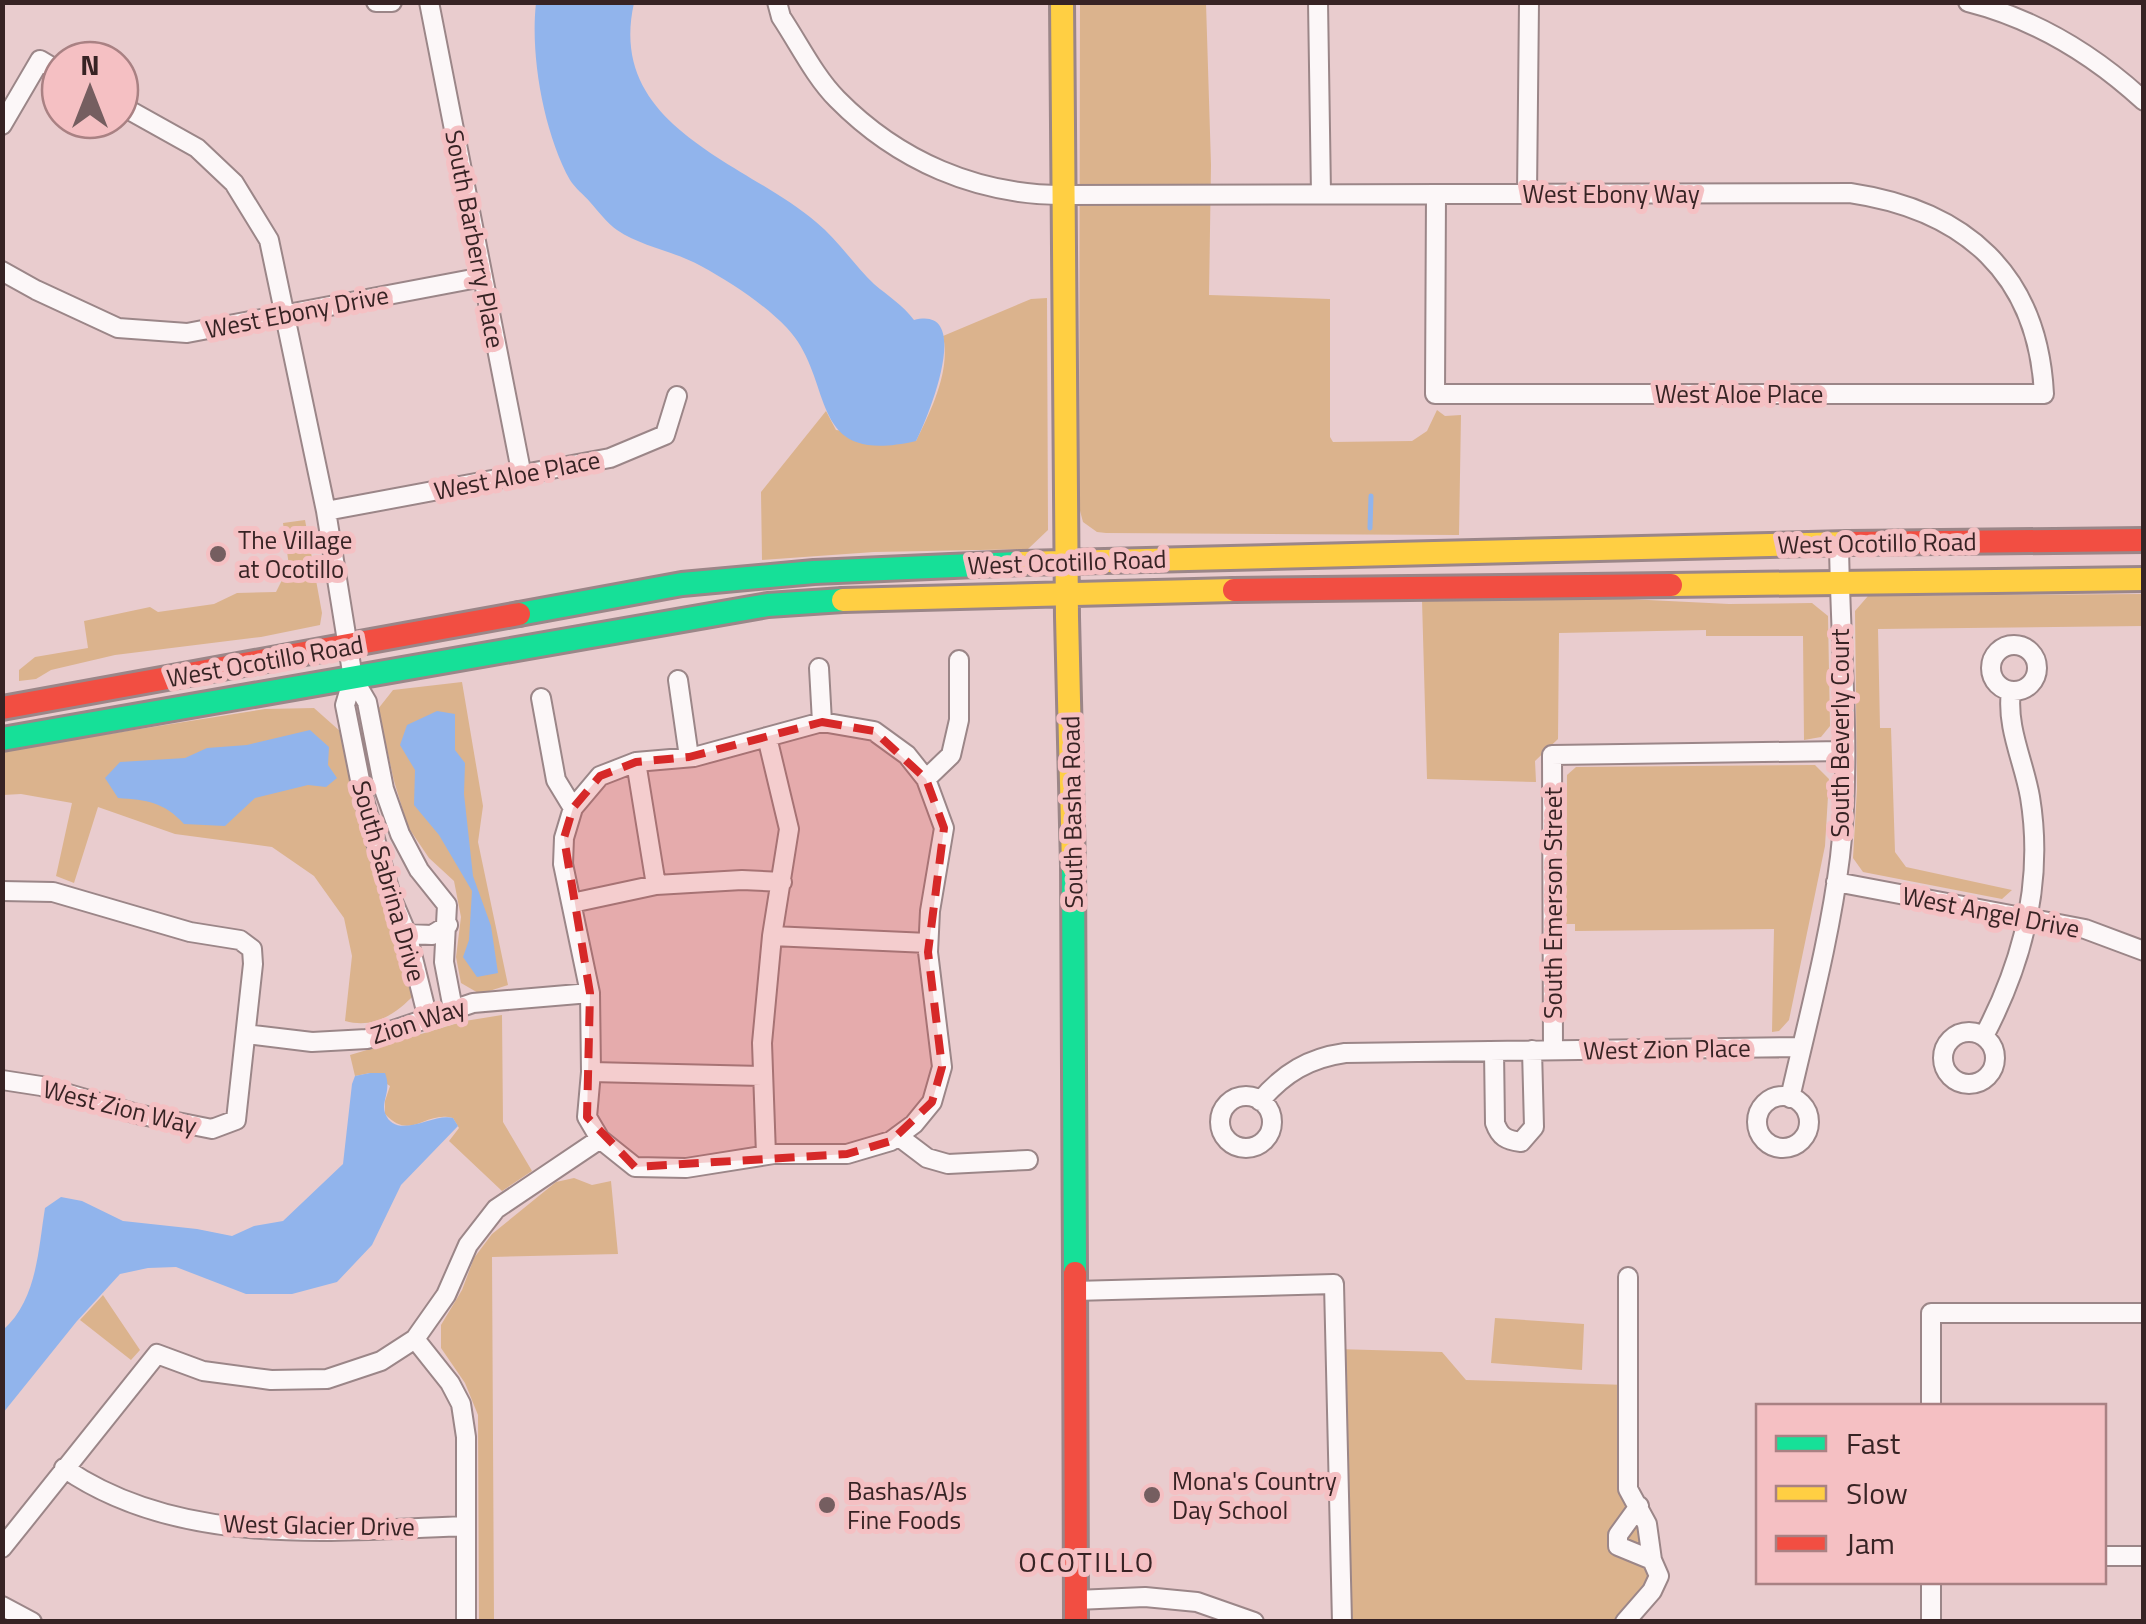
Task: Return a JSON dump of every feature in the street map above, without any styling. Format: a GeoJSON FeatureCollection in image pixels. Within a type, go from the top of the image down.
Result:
{"type":"FeatureCollection","features":[{"type":"Feature","properties":{"kind":"main road","name":"South Basha Road"},"geometry":{"type":"LineString","coordinates":[[1062,2],[1066,562],[1073,767],[1076,1610]]}},
{"type":"Feature","properties":{"kind":"main road","name":"West Ocotillo Road"},"geometry":{"type":"LineString","coordinates":[[3,709],[682,584],[814,572],[1839,543],[2144,540]]}},
{"type":"Feature","properties":{"kind":"main road","name":"West Ocotillo Road"},"geometry":{"type":"LineString","coordinates":[[2,739],[768,605],[1067,592],[2144,579]]}},
{"type":"Feature","properties":{"kind":"street"},"geometry":{"type":"LineString","coordinates":[[376,2],[392,2]]}},
{"type":"Feature","properties":{"kind":"street","name":"South Barberry Place"},"geometry":{"type":"LineString","coordinates":[[429,2],[522,476]]}},
{"type":"Feature","properties":{"kind":"street","name":"West Ebony Way"},"geometry":{"type":"LineString","coordinates":[[777,2],[781,18],[836,98],[900,152],[1000,191],[1026,195],[1850,193],[1886,198],[1955,226],[2000,270],[2034,332],[2044,394]]}},
{"type":"Feature","properties":{"kind":"street"},"geometry":{"type":"LineString","coordinates":[[1318,2],[1321,194]]}},
{"type":"Feature","properties":{"kind":"street"},"geometry":{"type":"LineString","coordinates":[[1527,194],[1529,2]]}},
{"type":"Feature","properties":{"kind":"street"},"geometry":{"type":"LineString","coordinates":[[1968,2],[2045,30],[2093,60],[2144,101]]}},
{"type":"Feature","properties":{"kind":"street"},"geometry":{"type":"LineString","coordinates":[[2,126],[40,60]]}},
{"type":"Feature","properties":{"kind":"street"},"geometry":{"type":"LineString","coordinates":[[140,116],[197,148],[234,184],[269,240],[326,511],[354,678]]}},
{"type":"Feature","properties":{"kind":"street","name":"West Aloe Place"},"geometry":{"type":"LineString","coordinates":[[1436,194],[1435,394],[2044,394]]}},
{"type":"Feature","properties":{"kind":"street","name":"West Ebony Drive"},"geometry":{"type":"LineString","coordinates":[[2,271],[118,328],[187,333],[483,277]]}},
{"type":"Feature","properties":{"kind":"street","name":"West Aloe Place"},"geometry":{"type":"LineString","coordinates":[[326,511],[610,458],[665,435],[677,396]]}},
{"type":"Feature","properties":{"kind":"street","name":"South Beverly Court"},"geometry":{"type":"LineString","coordinates":[[1790,1098],[1836,882],[1843,820],[1839,543]]}},
{"type":"Feature","properties":{"kind":"street"},"geometry":{"type":"LineString","coordinates":[[926,779],[951,755],[959,720],[960,660]]}},
{"type":"Feature","properties":{"kind":"street"},"geometry":{"type":"LineString","coordinates":[[819,668],[822,722]]}},
{"type":"Feature","properties":{"kind":"street","name":"South Sabrina Drive"},"geometry":{"type":"LineString","coordinates":[[354,678],[367,702],[384,789],[400,834],[419,870],[447,905],[444,962],[454,1009]]}},
{"type":"Feature","properties":{"kind":"street","name":"South Sabrina Drive"},"geometry":{"type":"LineString","coordinates":[[354,678],[346,705],[364,800],[428,1019]]}},
{"type":"Feature","properties":{"kind":"street"},"geometry":{"type":"LineString","coordinates":[[678,680],[689,758]]}},
{"type":"Feature","properties":{"kind":"street"},"geometry":{"type":"LineString","coordinates":[[1984,1036],[2008,989],[2029,917],[2034,861],[2024,769],[2012,727],[2011,691]]}},
{"type":"Feature","properties":{"kind":"street"},"geometry":{"type":"LineString","coordinates":[[540,698],[556,780],[573,808]]}},
{"type":"Feature","properties":{"kind":"street"},"geometry":{"type":"LineString","coordinates":[[822,722],[874,731],[907,755],[926,779],[944,828],[928,943],[942,1066],[932,1102],[891,1141],[848,1154],[766,1154],[686,1168],[635,1168],[600,1139],[587,1118],[592,1072],[590,993],[563,864],[564,838],[573,808],[600,776],[636,762],[689,758],[822,722]]}},
{"type":"Feature","properties":{"kind":"street"},"geometry":{"type":"LineString","coordinates":[[766,1154],[762,1076],[772,936],[789,828],[768,736]]}},
{"type":"Feature","properties":{"kind":"street","name":"South Emerson Street"},"geometry":{"type":"LineString","coordinates":[[1553,1050],[1552,755],[1843,752]]}},
{"type":"Feature","properties":{"kind":"street"},"geometry":{"type":"LineString","coordinates":[[636,762],[656,885]]}},
{"type":"Feature","properties":{"kind":"street"},"geometry":{"type":"LineString","coordinates":[[572,903],[656,885],[782,882]]}},
{"type":"Feature","properties":{"kind":"street","name":"West Angel Drive"},"geometry":{"type":"LineString","coordinates":[[1836,882],[2029,917],[2096,933],[2144,952]]}},
{"type":"Feature","properties":{"kind":"street"},"geometry":{"type":"LineString","coordinates":[[2,890],[52,892],[190,932],[240,940],[252,949],[254,964],[246,1034]]}},
{"type":"Feature","properties":{"kind":"street"},"geometry":{"type":"LineString","coordinates":[[406,934],[432,936],[448,925]]}},
{"type":"Feature","properties":{"kind":"street"},"geometry":{"type":"LineString","coordinates":[[772,936],[928,943]]}},
{"type":"Feature","properties":{"kind":"street","name":"Zion Way"},"geometry":{"type":"LineString","coordinates":[[246,1034],[312,1042],[367,1039],[472,1003],[590,993]]}},
{"type":"Feature","properties":{"kind":"street","name":"West Zion Way"},"geometry":{"type":"LineString","coordinates":[[2,1080],[212,1129],[236,1120],[246,1034]]}},
{"type":"Feature","properties":{"kind":"street","name":"West Zion Place"},"geometry":{"type":"LineString","coordinates":[[1260,1100],[1291,1070],[1331,1055],[1801,1047]]}},
{"type":"Feature","properties":{"kind":"street"},"geometry":{"type":"LineString","coordinates":[[1494,1051],[1495,1123],[1499,1134],[1521,1142],[1534,1128],[1532,1050]]}},
{"type":"Feature","properties":{"kind":"street"},"geometry":{"type":"LineString","coordinates":[[592,1072],[762,1076]]}},
{"type":"Feature","properties":{"kind":"street"},"geometry":{"type":"LineString","coordinates":[[898,1136],[927,1158],[948,1164],[1028,1160]]}},
{"type":"Feature","properties":{"kind":"street"},"geometry":{"type":"LineString","coordinates":[[2,1548],[157,1354],[203,1371],[271,1380],[327,1379],[381,1361],[415,1339],[446,1295],[468,1245],[496,1209],[600,1139]]}},
{"type":"Feature","properties":{"kind":"street"},"geometry":{"type":"LineString","coordinates":[[1624,1622],[1652,1592],[1659,1576],[1646,1524],[1628,1489],[1628,1278]]}},
{"type":"Feature","properties":{"kind":"street"},"geometry":{"type":"LineString","coordinates":[[1074,1291],[1334,1284],[1342,1622]]}},
{"type":"Feature","properties":{"kind":"street"},"geometry":{"type":"LineString","coordinates":[[1931,1404],[1931,1313],[2144,1312]]}},
{"type":"Feature","properties":{"kind":"street"},"geometry":{"type":"LineString","coordinates":[[415,1339],[450,1383],[461,1404],[466,1438],[466,1622]]}},
{"type":"Feature","properties":{"kind":"street","name":"West Glacier Drive"},"geometry":{"type":"LineString","coordinates":[[64,1468],[143,1508],[228,1527],[355,1530],[466,1526]]}},
{"type":"Feature","properties":{"kind":"street"},"geometry":{"type":"LineString","coordinates":[[1639,1506],[1618,1536],[1618,1546],[1652,1560]]}},
{"type":"Feature","properties":{"kind":"street"},"geometry":{"type":"LineString","coordinates":[[2106,1556],[2144,1556]]}},
{"type":"Feature","properties":{"kind":"street"},"geometry":{"type":"LineString","coordinates":[[1931,1584],[1931,1622]]}},
{"type":"Feature","properties":{"kind":"street"},"geometry":{"type":"LineString","coordinates":[[1076,1610],[1144,1598],[1197,1602],[1254,1622]]}},
{"type":"Feature","properties":{"kind":"street"},"geometry":{"type":"LineString","coordinates":[[2,1606],[32,1622]]}},
{"type":"Feature","properties":{"kind":"highlighted area"},"geometry":{"type":"Polygon","coordinates":[[[822,722],[874,731],[926,779],[944,828],[928,952],[942,1067],[932,1102],[891,1141],[847,1154],[635,1167],[587,1117],[590,993],[564,838],[573,808],[600,776],[636,762],[689,757],[822,722]]]}},
{"type":"Feature","properties":{"kind":"shaded area"},"geometry":{"type":"Polygon","coordinates":[[[1080,3],[1206,3],[1211,165],[1209,295],[1330,299],[1333,442],[1412,441],[1427,431],[1437,410],[1445,416],[1461,415],[1459,535],[1106,533],[1083,522],[1079,507],[1080,3]]]}},
{"type":"Feature","properties":{"kind":"shaded area"},"geometry":{"type":"Polygon","coordinates":[[[1047,298],[1048,530],[1028,549],[874,552],[762,560],[761,492],[826,411],[836,430],[916,441],[942,376],[943,336],[1031,299],[1047,298]]]}},
{"type":"Feature","properties":{"kind":"shaded area"},"geometry":{"type":"Polygon","coordinates":[[[305,520],[322,613],[320,625],[261,637],[115,655],[19,681],[19,670],[35,657],[88,648],[84,621],[150,607],[158,612],[214,604],[237,593],[276,592],[289,566],[283,523],[305,520]]]}},
{"type":"Feature","properties":{"kind":"shaded area"},"geometry":{"type":"Polygon","coordinates":[[[2143,594],[2143,626],[1878,629],[1880,728],[1891,728],[1895,852],[1906,867],[2012,890],[2002,899],[1863,872],[1853,858],[1857,788],[1855,611],[1868,596],[2143,594]]]}},
{"type":"Feature","properties":{"kind":"shaded area"},"geometry":{"type":"Polygon","coordinates":[[[1422,600],[1812,603],[1828,616],[1830,726],[1821,737],[1804,740],[1803,636],[1706,636],[1706,630],[1559,633],[1558,739],[1535,761],[1536,782],[1427,779],[1422,600]]]}},
{"type":"Feature","properties":{"kind":"shaded area"},"geometry":{"type":"Polygon","coordinates":[[[462,682],[483,806],[478,842],[508,985],[480,994],[461,983],[456,957],[461,917],[454,881],[429,858],[408,827],[378,709],[393,690],[462,682]]]}},
{"type":"Feature","properties":{"kind":"shaded area"},"geometry":{"type":"Polygon","coordinates":[[[314,708],[341,732],[388,914],[416,993],[393,1013],[375,1021],[345,1021],[352,956],[344,918],[314,876],[272,847],[175,834],[98,807],[74,883],[56,876],[72,803],[21,794],[3,795],[2,751],[265,709],[314,708]]]}},
{"type":"Feature","properties":{"kind":"shaded area"},"geometry":{"type":"Polygon","coordinates":[[[1815,765],[1829,779],[1825,846],[1789,1020],[1779,1031],[1772,1032],[1774,929],[1575,931],[1575,924],[1566,924],[1567,775],[1576,767],[1815,765]]]}},
{"type":"Feature","properties":{"kind":"shaded area"},"geometry":{"type":"Polygon","coordinates":[[[502,1015],[503,1122],[532,1171],[502,1191],[449,1141],[459,1128],[453,1118],[434,1118],[411,1125],[394,1122],[385,1114],[390,1086],[370,1073],[355,1076],[350,1055],[465,1021],[502,1015]]]}},
{"type":"Feature","properties":{"kind":"shaded area"},"geometry":{"type":"Polygon","coordinates":[[[574,1178],[592,1185],[611,1181],[618,1254],[492,1257],[494,1621],[479,1621],[478,1415],[465,1383],[441,1348],[441,1325],[462,1290],[474,1258],[492,1234],[556,1182],[574,1178]]]}},
{"type":"Feature","properties":{"kind":"shaded area"},"geometry":{"type":"Polygon","coordinates":[[[103,1295],[140,1350],[131,1360],[80,1320],[103,1295]]]}},
{"type":"Feature","properties":{"kind":"shaded area"},"geometry":{"type":"Polygon","coordinates":[[[1495,1318],[1584,1324],[1582,1370],[1491,1363],[1495,1318]]]}},
{"type":"Feature","properties":{"kind":"shaded area"},"geometry":{"type":"Polygon","coordinates":[[[1336,1349],[1442,1352],[1466,1380],[1627,1385],[1628,1489],[1659,1576],[1635,1621],[1342,1621],[1336,1349]]]}},
{"type":"Feature","properties":{"kind":"water"},"geometry":{"type":"Polygon","coordinates":[[[536,3],[634,3],[631,46],[640,81],[660,111],[719,159],[816,222],[914,320],[932,320],[942,329],[942,367],[916,441],[880,446],[856,442],[839,431],[828,414],[802,349],[778,319],[701,266],[617,230],[574,186],[553,140],[541,94],[535,46],[536,3]]]}},
{"type":"Feature","properties":{"kind":"water"},"geometry":{"type":"Polygon","coordinates":[[[437,711],[455,714],[455,750],[465,763],[464,794],[473,876],[491,926],[498,973],[477,977],[463,957],[469,940],[472,891],[439,835],[414,805],[415,770],[400,745],[407,725],[437,711]]]}},
{"type":"Feature","properties":{"kind":"water"},"geometry":{"type":"Polygon","coordinates":[[[310,730],[329,747],[328,765],[337,778],[326,787],[308,785],[255,798],[225,826],[184,824],[154,804],[118,798],[105,778],[120,762],[185,758],[207,748],[247,745],[310,730]]]}},
{"type":"Feature","properties":{"kind":"water"},"geometry":{"type":"Polygon","coordinates":[[[385,1073],[384,1108],[390,1121],[406,1126],[445,1117],[453,1118],[458,1126],[401,1185],[372,1245],[337,1282],[292,1294],[246,1294],[176,1267],[120,1274],[3,1413],[3,1330],[29,1290],[45,1208],[61,1197],[82,1201],[123,1221],[232,1236],[254,1226],[283,1221],[343,1164],[352,1084],[355,1076],[385,1073]]]}},
{"type":"Feature","properties":{"kind":"waterway"},"geometry":{"type":"LineString","coordinates":[[1370,528],[1371,496]]}},
{"type":"Feature","properties":{"kind":"traffic: fast"},"geometry":{"type":"LineString","coordinates":[[519,614],[682,584],[814,572],[1021,563]]}},
{"type":"Feature","properties":{"kind":"traffic: fast"},"geometry":{"type":"LineString","coordinates":[[2,739],[768,605],[843,600]]}},
{"type":"Feature","properties":{"kind":"traffic: fast"},"geometry":{"type":"LineString","coordinates":[[1073,866],[1075,1273]]}},
{"type":"Feature","properties":{"kind":"traffic: slow"},"geometry":{"type":"LineString","coordinates":[[1062,2],[1073,866]]}},
{"type":"Feature","properties":{"kind":"traffic: slow"},"geometry":{"type":"LineString","coordinates":[[1021,563],[1848,543]]}},
{"type":"Feature","properties":{"kind":"traffic: slow"},"geometry":{"type":"LineString","coordinates":[[1671,585],[2144,579]]}},
{"type":"Feature","properties":{"kind":"traffic: slow"},"geometry":{"type":"LineString","coordinates":[[843,600],[1234,590]]}},
{"type":"Feature","properties":{"kind":"traffic: jam"},"geometry":{"type":"LineString","coordinates":[[1848,543],[2144,540]]}},
{"type":"Feature","properties":{"kind":"traffic: jam"},"geometry":{"type":"LineString","coordinates":[[1234,590],[1671,585]]}},
{"type":"Feature","properties":{"kind":"traffic: jam"},"geometry":{"type":"LineString","coordinates":[[2,708],[519,614]]}},
{"type":"Feature","properties":{"kind":"traffic: jam"},"geometry":{"type":"LineString","coordinates":[[1075,1273],[1076,1622]]}},
{"type":"Feature","properties":{"kind":"place","name":"The Village at Ocotillo"},"geometry":{"type":"Point","coordinates":[218,554]}},
{"type":"Feature","properties":{"kind":"place","name":"Mona's Country Day School"},"geometry":{"type":"Point","coordinates":[1152,1495]}},
{"type":"Feature","properties":{"kind":"place","name":"Bashas/AJs Fine Foods"},"geometry":{"type":"Point","coordinates":[827,1505]}},
{"type":"Feature","properties":{"kind":"district","name":"OCOTILLO"},"geometry":{"type":"Point","coordinates":[1087,1562]}}]}
